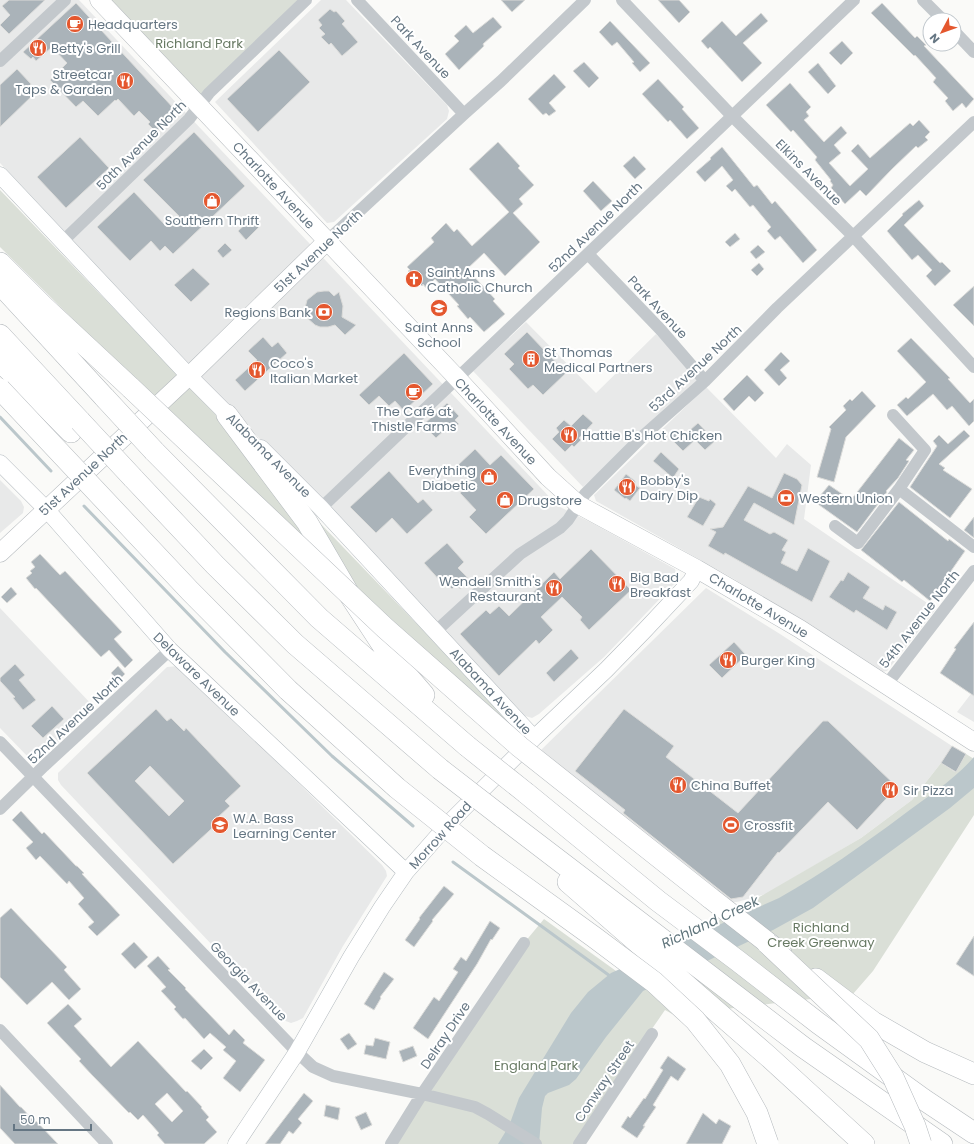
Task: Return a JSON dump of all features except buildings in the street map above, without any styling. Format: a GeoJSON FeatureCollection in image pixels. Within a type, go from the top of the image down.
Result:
{"type":"FeatureCollection","features":[{"type":"Feature","properties":{"kind":"highway"},"geometry":{"type":"LineString","coordinates":[[0,263],[43,306],[385,628],[520,747],[767,943],[873,1022],[925,1052],[974,1074]]}},
{"type":"Feature","properties":{"kind":"highway"},"geometry":{"type":"LineString","coordinates":[[0,284],[154,451],[319,618],[467,746],[658,901],[818,1023],[923,1099],[974,1133]]}},
{"type":"Feature","properties":{"kind":"highway"},"geometry":{"type":"LineString","coordinates":[[0,335],[76,426],[295,644],[440,769],[629,924],[716,982],[803,1047],[942,1144]]}},
{"type":"Feature","properties":{"kind":"highway"},"geometry":{"type":"LineString","coordinates":[[0,361],[76,426]]}},
{"type":"Feature","properties":{"kind":"highway"},"geometry":{"type":"LineString","coordinates":[[0,389],[190,591],[293,695],[397,788],[482,856],[654,982],[695,1020],[730,1064],[757,1113],[768,1144]]}},
{"type":"Feature","properties":{"kind":"highway"},"geometry":{"type":"LineString","coordinates":[[227,415],[307,522],[349,594],[387,652],[467,746]]}},
{"type":"Feature","properties":{"kind":"highway"},"geometry":{"type":"LineString","coordinates":[[629,924],[694,992],[769,1057],[864,1144]]}},
{"type":"Feature","properties":{"kind":"highway"},"geometry":{"type":"LineString","coordinates":[[767,943],[869,1038],[893,1077],[915,1126],[921,1144]]}},
{"type":"Feature","properties":{"kind":"main road","name":"Charlotte Avenue"},"geometry":{"type":"LineString","coordinates":[[98,0],[457,378],[548,477],[579,505],[697,569],[800,629],[970,740]]}},
{"type":"Feature","properties":{"kind":"main road","name":"51st Avenue North"},"geometry":{"type":"LineString","coordinates":[[0,553],[189,376],[327,241]]}},
{"type":"Feature","properties":{"kind":"street"},"geometry":{"type":"LineString","coordinates":[[0,61],[65,0]]}},
{"type":"Feature","properties":{"kind":"street","name":"50th Avenue North"},"geometry":{"type":"LineString","coordinates":[[63,241],[189,119],[213,89],[306,0]]}},
{"type":"Feature","properties":{"kind":"street","name":"Park Avenue"},"geometry":{"type":"LineString","coordinates":[[357,0],[464,114]]}},
{"type":"Feature","properties":{"kind":"street","name":"51st Avenue North"},"geometry":{"type":"LineString","coordinates":[[327,241],[501,81],[585,0]]}},
{"type":"Feature","properties":{"kind":"street","name":"Elkins Avenue"},"geometry":{"type":"LineString","coordinates":[[622,0],[732,116],[853,236],[974,367]]}},
{"type":"Feature","properties":{"kind":"street","name":"52nd Avenue North"},"geometry":{"type":"LineString","coordinates":[[321,508],[854,0]]}},
{"type":"Feature","properties":{"kind":"street"},"geometry":{"type":"LineString","coordinates":[[923,0],[935,12]]}},
{"type":"Feature","properties":{"kind":"street"},"geometry":{"type":"LineString","coordinates":[[962,39],[974,52]]}},
{"type":"Feature","properties":{"kind":"street","name":"53rd Avenue North"},"geometry":{"type":"LineString","coordinates":[[435,632],[520,554],[560,528],[568,520],[587,492],[643,436],[705,382],[777,308],[974,122]]}},
{"type":"Feature","properties":{"kind":"street","name":"Alabama Avenue"},"geometry":{"type":"LineString","coordinates":[[0,176],[189,376],[321,508],[534,738]]}},
{"type":"Feature","properties":{"kind":"street","name":"Park Avenue"},"geometry":{"type":"LineString","coordinates":[[588,254],[660,329],[705,382]]}},
{"type":"Feature","properties":{"kind":"street"},"geometry":{"type":"LineString","coordinates":[[835,526],[858,543],[925,450],[893,415]]}},
{"type":"Feature","properties":{"kind":"street","name":"Delaware Avenue"},"geometry":{"type":"LineString","coordinates":[[0,463],[46,509],[170,650],[406,872]]}},
{"type":"Feature","properties":{"kind":"street"},"geometry":{"type":"LineString","coordinates":[[898,489],[974,547]]}},
{"type":"Feature","properties":{"kind":"street","name":"Morrow Road"},"geometry":{"type":"LineString","coordinates":[[236,1144],[297,1052],[351,957],[382,906],[406,872],[450,822],[645,630],[691,581],[697,569]]}},
{"type":"Feature","properties":{"kind":"street","name":"54th Avenue North"},"geometry":{"type":"LineString","coordinates":[[886,684],[974,571]]}},
{"type":"Feature","properties":{"kind":"street","name":"52nd Avenue North"},"geometry":{"type":"LineString","coordinates":[[0,809],[170,650]]}},
{"type":"Feature","properties":{"kind":"street","name":"Georgia Avenue"},"geometry":{"type":"LineString","coordinates":[[0,742],[313,1067],[333,1076],[467,1104],[488,1114],[536,1144]]}},
{"type":"Feature","properties":{"kind":"street","name":"Delray Drive"},"geometry":{"type":"LineString","coordinates":[[391,1144],[422,1094],[524,943]]}},
{"type":"Feature","properties":{"kind":"street"},"geometry":{"type":"LineString","coordinates":[[0,1030],[107,1144]]}},
{"type":"Feature","properties":{"kind":"street","name":"Conway Street"},"geometry":{"type":"LineString","coordinates":[[579,1144],[652,1034]]}},
{"type":"Feature","properties":{"kind":"shaded area"},"geometry":{"type":"Polygon","coordinates":[[[0,0],[79,0],[558,506],[675,569],[677,577],[675,583],[604,657],[539,714],[532,718],[522,715],[498,692],[0,163],[0,0]]]}},
{"type":"Feature","properties":{"kind":"shaded area"},"geometry":{"type":"Polygon","coordinates":[[[321,0],[346,0],[447,105],[449,111],[447,119],[334,222],[327,223],[215,102],[321,0]]]}},
{"type":"Feature","properties":{"kind":"shaded area"},"geometry":{"type":"Polygon","coordinates":[[[526,322],[596,393],[656,334],[699,380],[583,487],[473,371],[526,322]]]}},
{"type":"Feature","properties":{"kind":"shaded area"},"geometry":{"type":"Polygon","coordinates":[[[706,387],[776,458],[787,444],[811,465],[804,519],[936,609],[887,671],[882,672],[734,579],[596,501],[594,495],[706,387]]]}},
{"type":"Feature","properties":{"kind":"shaded area"},"geometry":{"type":"Polygon","coordinates":[[[0,480],[21,501],[24,507],[23,513],[0,533],[0,480]]]}},
{"type":"Feature","properties":{"kind":"shaded area"},"geometry":{"type":"Polygon","coordinates":[[[706,588],[966,754],[956,772],[941,763],[912,800],[861,838],[766,894],[737,902],[729,902],[540,751],[706,588]]]}},
{"type":"Feature","properties":{"kind":"shaded area"},"geometry":{"type":"Polygon","coordinates":[[[0,608],[95,708],[39,760],[33,761],[30,759],[0,728],[0,608]]]}},
{"type":"Feature","properties":{"kind":"shaded area","name":"W.A. Bass Learning Center"},"geometry":{"type":"Polygon","coordinates":[[[179,666],[382,865],[386,871],[387,876],[343,946],[303,1018],[291,1023],[283,1020],[61,785],[58,780],[58,773],[167,667],[179,666]]]}},
{"type":"Feature","properties":{"kind":"shaded area"},"geometry":{"type":"Polygon","coordinates":[[[974,690],[974,722],[957,712],[974,690]]]}},
{"type":"Feature","properties":{"kind":"shaded area"},"geometry":{"type":"Polygon","coordinates":[[[974,757],[974,788],[950,808],[813,908],[773,930],[643,991],[606,1037],[576,1079],[569,1085],[548,1093],[545,1096],[542,1108],[539,1144],[498,1144],[509,1126],[519,1098],[571,1013],[588,992],[611,973],[779,898],[858,848],[949,781],[974,757]]]}},
{"type":"Feature","properties":{"kind":"green space","name":"Richland Park"},"geometry":{"type":"Polygon","coordinates":[[[99,0],[306,0],[199,106],[99,0]]]}},
{"type":"Feature","properties":{"kind":"green space"},"geometry":{"type":"Polygon","coordinates":[[[0,190],[514,725],[507,749],[0,247],[0,190]]]}},
{"type":"Feature","properties":{"kind":"green space"},"geometry":{"type":"Polygon","coordinates":[[[966,754],[974,759],[974,815],[873,971],[853,994],[674,1015],[665,1010],[625,1068],[578,1144],[391,1144],[524,943],[544,919],[623,976],[861,838],[912,800],[941,763],[955,772],[966,754]]]}},
{"type":"Feature","properties":{"kind":"waterway"},"geometry":{"type":"LineString","coordinates":[[0,417],[51,471]]}},
{"type":"Feature","properties":{"kind":"waterway"},"geometry":{"type":"LineString","coordinates":[[84,506],[225,652],[332,756],[413,826]]}},
{"type":"Feature","properties":{"kind":"waterway"},"geometry":{"type":"LineString","coordinates":[[453,862],[610,976]]}},
{"type":"Feature","properties":{"kind":"place","name":"Headquarters"},"geometry":{"type":"Point","coordinates":[75,24]}},
{"type":"Feature","properties":{"kind":"place","name":"Betty's Grill"},"geometry":{"type":"Point","coordinates":[38,48]}},
{"type":"Feature","properties":{"kind":"place","name":"Streetcar Taps & Garden"},"geometry":{"type":"Point","coordinates":[125,81]}},
{"type":"Feature","properties":{"kind":"place","name":"Southern Thrift"},"geometry":{"type":"Point","coordinates":[212,201]}},
{"type":"Feature","properties":{"kind":"place","name":"Saint Anns Catholic Church"},"geometry":{"type":"Point","coordinates":[414,279]}},
{"type":"Feature","properties":{"kind":"place","name":"Saint Anns School"},"geometry":{"type":"Point","coordinates":[439,308]}},
{"type":"Feature","properties":{"kind":"place","name":"Regions Bank"},"geometry":{"type":"Point","coordinates":[324,312]}},
{"type":"Feature","properties":{"kind":"place","name":"St Thomas Medical Partners"},"geometry":{"type":"Point","coordinates":[531,359]}},
{"type":"Feature","properties":{"kind":"place","name":"Coco's Italian Market"},"geometry":{"type":"Point","coordinates":[257,370]}},
{"type":"Feature","properties":{"kind":"place","name":"The Café at Thistle Farms"},"geometry":{"type":"Point","coordinates":[414,392]}},
{"type":"Feature","properties":{"kind":"place","name":"Hattie B's Hot Chicken"},"geometry":{"type":"Point","coordinates":[569,435]}},
{"type":"Feature","properties":{"kind":"place","name":"Everything Diabetic"},"geometry":{"type":"Point","coordinates":[489,477]}},
{"type":"Feature","properties":{"kind":"place","name":"Bobby's Dairy Dip"},"geometry":{"type":"Point","coordinates":[627,487]}},
{"type":"Feature","properties":{"kind":"place","name":"Western Union"},"geometry":{"type":"Point","coordinates":[786,498]}},
{"type":"Feature","properties":{"kind":"place","name":"Drugstore"},"geometry":{"type":"Point","coordinates":[505,500]}},
{"type":"Feature","properties":{"kind":"place","name":"Big Bad Breakfast"},"geometry":{"type":"Point","coordinates":[617,584]}},
{"type":"Feature","properties":{"kind":"place","name":"Wendell Smith's Restaurant"},"geometry":{"type":"Point","coordinates":[554,588]}},
{"type":"Feature","properties":{"kind":"place","name":"Burger King"},"geometry":{"type":"Point","coordinates":[728,660]}},
{"type":"Feature","properties":{"kind":"place","name":"China Buffet"},"geometry":{"type":"Point","coordinates":[678,785]}},
{"type":"Feature","properties":{"kind":"place","name":"Sir Pizza"},"geometry":{"type":"Point","coordinates":[890,790]}},
{"type":"Feature","properties":{"kind":"place","name":"W.A. Bass Learning Center"},"geometry":{"type":"Point","coordinates":[220,825]}},
{"type":"Feature","properties":{"kind":"place","name":"Crossfit"},"geometry":{"type":"Point","coordinates":[731,825]}},
{"type":"Feature","properties":{"kind":"water label","name":"Richland Creek"},"geometry":{"type":"Point","coordinates":[710,922]}},
{"type":"Feature","properties":{"kind":"park label","name":"Richland Creek Greenway"},"geometry":{"type":"Point","coordinates":[821,934]}},
{"type":"Feature","properties":{"kind":"park label","name":"England Park"},"geometry":{"type":"Point","coordinates":[536,1065]}}]}
